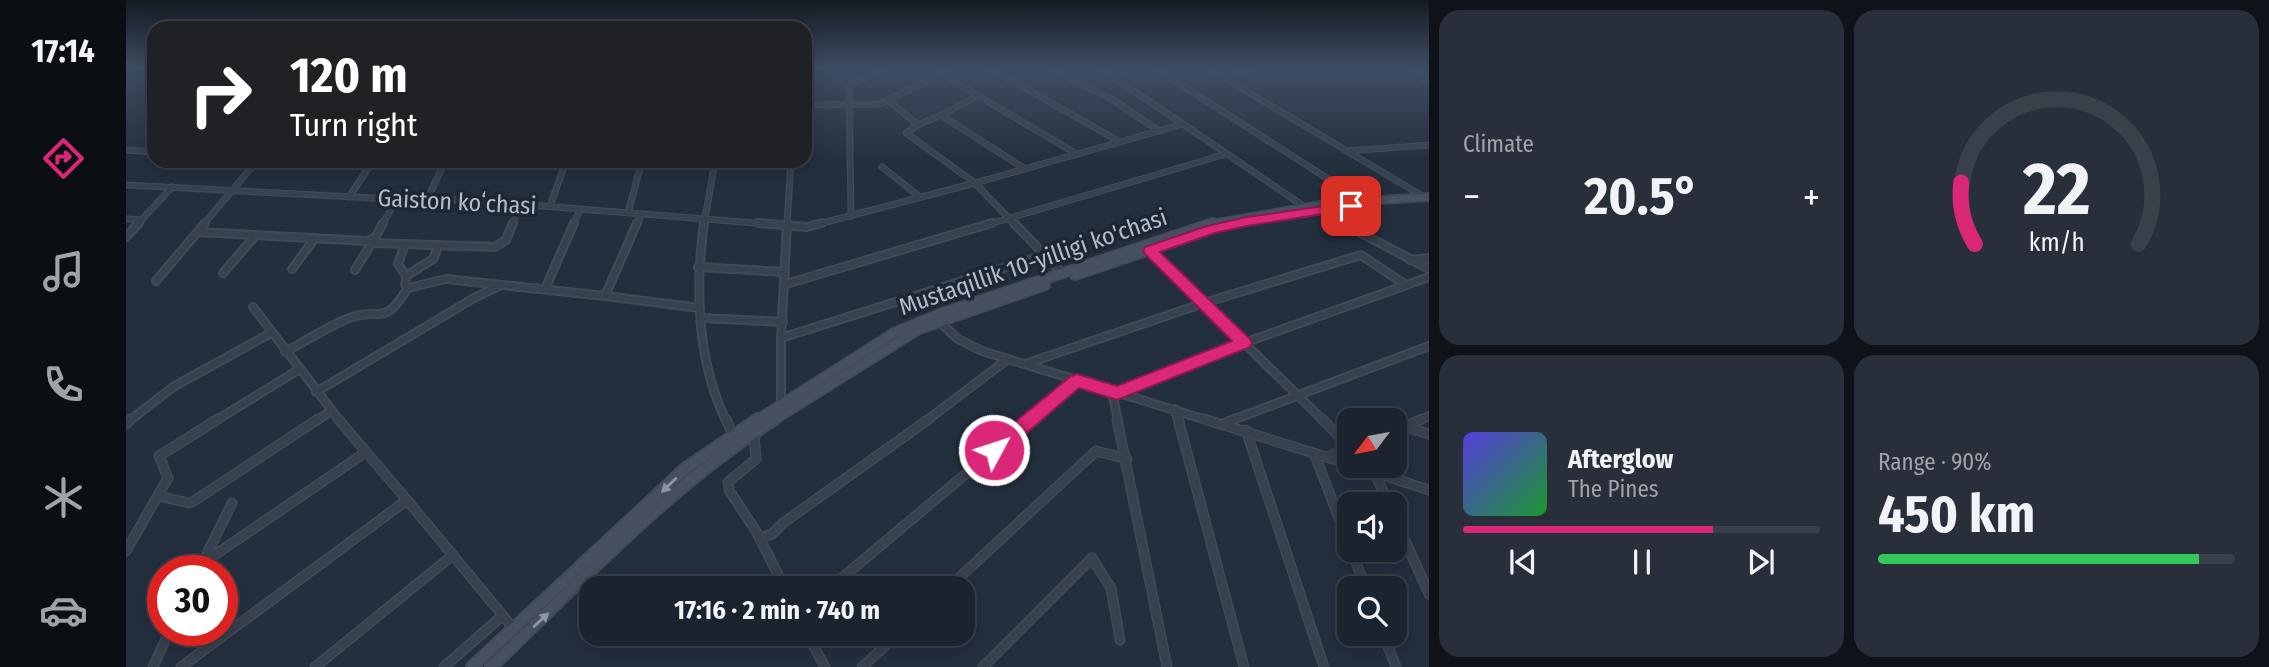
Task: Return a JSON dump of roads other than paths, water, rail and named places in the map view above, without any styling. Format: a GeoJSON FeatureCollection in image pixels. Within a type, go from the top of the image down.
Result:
{"type":"FeatureCollection","features":[{"type":"Feature","properties":{"kind":"main road","name":"Mustaqillik 10-yilligi ko'chasi"},"geometry":{"type":"LineString","coordinates":[[491,667],[735,440],[781,404],[905,328],[1213,223],[1361,200],[1427,198]]}},
{"type":"Feature","properties":{"kind":"main road","name":"Mustaqillik 10-yilligi ko'chasi"},"geometry":{"type":"LineString","coordinates":[[472,667],[686,468],[735,440],[754,434],[900,340],[940,322],[1212,229],[1322,209],[1427,198]]}},
{"type":"Feature","properties":{"kind":"street"},"geometry":{"type":"LineString","coordinates":[[848,99],[851,216]]}},
{"type":"Feature","properties":{"kind":"street"},"geometry":{"type":"LineString","coordinates":[[972,99],[905,133],[975,183],[1062,273]]}},
{"type":"Feature","properties":{"kind":"street"},"geometry":{"type":"LineString","coordinates":[[983,99],[1077,154]]}},
{"type":"Feature","properties":{"kind":"street"},"geometry":{"type":"LineString","coordinates":[[1045,99],[1121,142]]}},
{"type":"Feature","properties":{"kind":"street"},"geometry":{"type":"LineString","coordinates":[[1111,99],[1159,131]]}},
{"type":"Feature","properties":{"kind":"street"},"geometry":{"type":"LineString","coordinates":[[1145,99],[1305,207]]}},
{"type":"Feature","properties":{"kind":"street"},"geometry":{"type":"LineString","coordinates":[[1204,99],[1361,200]]}},
{"type":"Feature","properties":{"kind":"street"},"geometry":{"type":"LineString","coordinates":[[1259,99],[1427,198]]}},
{"type":"Feature","properties":{"kind":"street"},"geometry":{"type":"LineString","coordinates":[[812,105],[880,104],[888,100],[918,125]]}},
{"type":"Feature","properties":{"kind":"street"},"geometry":{"type":"LineString","coordinates":[[941,115],[1025,169]]}},
{"type":"Feature","properties":{"kind":"street","name":"Gaiston koʻchasi"},"geometry":{"type":"LineString","coordinates":[[126,185],[522,204],[807,226],[975,183],[1182,124]]}},
{"type":"Feature","properties":{"kind":"street"},"geometry":{"type":"LineString","coordinates":[[1346,151],[1429,145]]}},
{"type":"Feature","properties":{"kind":"street"},"geometry":{"type":"LineString","coordinates":[[126,150],[147,152]]}},
{"type":"Feature","properties":{"kind":"street"},"geometry":{"type":"LineString","coordinates":[[786,284],[1226,154]]}},
{"type":"Feature","properties":{"kind":"street"},"geometry":{"type":"LineString","coordinates":[[882,167],[920,197]]}},
{"type":"Feature","properties":{"kind":"street"},"geometry":{"type":"LineString","coordinates":[[156,281],[251,168]]}},
{"type":"Feature","properties":{"kind":"street"},"geometry":{"type":"LineString","coordinates":[[349,197],[368,168]]}},
{"type":"Feature","properties":{"kind":"street"},"geometry":{"type":"LineString","coordinates":[[427,200],[442,168]]}},
{"type":"Feature","properties":{"kind":"street"},"geometry":{"type":"LineString","coordinates":[[550,206],[564,168]]}},
{"type":"Feature","properties":{"kind":"street"},"geometry":{"type":"LineString","coordinates":[[628,213],[640,168]]}},
{"type":"Feature","properties":{"kind":"street"},"geometry":{"type":"LineString","coordinates":[[714,168],[698,267],[700,308],[704,355],[723,417],[735,440]]}},
{"type":"Feature","properties":{"kind":"street"},"geometry":{"type":"LineString","coordinates":[[781,404],[781,338],[791,168]]}},
{"type":"Feature","properties":{"kind":"street"},"geometry":{"type":"LineString","coordinates":[[126,237],[172,187]]}},
{"type":"Feature","properties":{"kind":"street"},"geometry":{"type":"LineString","coordinates":[[355,270],[397,199]]}},
{"type":"Feature","properties":{"kind":"street"},"geometry":{"type":"LineString","coordinates":[[198,232],[367,242],[373,240],[404,244],[499,246],[506,240],[522,204]]}},
{"type":"Feature","properties":{"kind":"street"},"geometry":{"type":"LineString","coordinates":[[545,289],[580,209]]}},
{"type":"Feature","properties":{"kind":"street"},"geometry":{"type":"LineString","coordinates":[[1322,209],[1343,224],[1408,260],[1429,268]]}},
{"type":"Feature","properties":{"kind":"street"},"geometry":{"type":"LineString","coordinates":[[605,296],[641,215]]}},
{"type":"Feature","properties":{"kind":"street"},"geometry":{"type":"LineString","coordinates":[[126,219],[141,220]]}},
{"type":"Feature","properties":{"kind":"street"},"geometry":{"type":"LineString","coordinates":[[223,273],[256,234]]}},
{"type":"Feature","properties":{"kind":"street"},"geometry":{"type":"LineString","coordinates":[[292,269],[315,238]]}},
{"type":"Feature","properties":{"kind":"street"},"geometry":{"type":"LineString","coordinates":[[404,244],[397,264],[406,276],[405,285],[408,288]]}},
{"type":"Feature","properties":{"kind":"street"},"geometry":{"type":"LineString","coordinates":[[406,276],[433,259],[439,245]]}},
{"type":"Feature","properties":{"kind":"street"},"geometry":{"type":"LineString","coordinates":[[1150,251],[1337,435]]}},
{"type":"Feature","properties":{"kind":"street"},"geometry":{"type":"LineString","coordinates":[[781,338],[1045,254]]}},
{"type":"Feature","properties":{"kind":"street"},"geometry":{"type":"LineString","coordinates":[[1025,364],[1204,303],[1361,255],[1406,285]]}},
{"type":"Feature","properties":{"kind":"street"},"geometry":{"type":"LineString","coordinates":[[1408,260],[1429,258]]}},
{"type":"Feature","properties":{"kind":"street"},"geometry":{"type":"LineString","coordinates":[[698,267],[785,272]]}},
{"type":"Feature","properties":{"kind":"street"},"geometry":{"type":"LineString","coordinates":[[1115,392],[1429,277]]}},
{"type":"Feature","properties":{"kind":"street"},"geometry":{"type":"LineString","coordinates":[[285,352],[351,317],[383,315],[397,304],[408,288],[446,279],[700,308]]}},
{"type":"Feature","properties":{"kind":"street"},"geometry":{"type":"LineString","coordinates":[[316,392],[474,298],[499,286]]}},
{"type":"Feature","properties":{"kind":"street"},"geometry":{"type":"LineString","coordinates":[[253,307],[331,411],[514,629]]}},
{"type":"Feature","properties":{"kind":"street"},"geometry":{"type":"LineString","coordinates":[[701,318],[783,322]]}},
{"type":"Feature","properties":{"kind":"street"},"geometry":{"type":"LineString","coordinates":[[940,322],[958,339],[1008,359],[1246,430],[1337,461]]}},
{"type":"Feature","properties":{"kind":"street"},"geometry":{"type":"LineString","coordinates":[[126,424],[140,409],[167,392],[271,333]]}},
{"type":"Feature","properties":{"kind":"street"},"geometry":{"type":"LineString","coordinates":[[1223,423],[1429,346]]}},
{"type":"Feature","properties":{"kind":"street"},"geometry":{"type":"LineString","coordinates":[[760,538],[778,530],[783,523],[956,400],[1008,359]]}},
{"type":"Feature","properties":{"kind":"street"},"geometry":{"type":"LineString","coordinates":[[126,551],[168,475],[158,459],[159,456],[298,370]]}},
{"type":"Feature","properties":{"kind":"street"},"geometry":{"type":"LineString","coordinates":[[844,576],[1077,381]]}},
{"type":"Feature","properties":{"kind":"street"},"geometry":{"type":"LineString","coordinates":[[1115,392],[1167,667]]}},
{"type":"Feature","properties":{"kind":"street"},"geometry":{"type":"LineString","coordinates":[[1175,409],[1244,667]]}},
{"type":"Feature","properties":{"kind":"street"},"geometry":{"type":"LineString","coordinates":[[158,496],[190,503],[331,411]]}},
{"type":"Feature","properties":{"kind":"street"},"geometry":{"type":"LineString","coordinates":[[1407,426],[1429,416]]}},
{"type":"Feature","properties":{"kind":"street"},"geometry":{"type":"LineString","coordinates":[[1407,428],[1429,434]]}},
{"type":"Feature","properties":{"kind":"street"},"geometry":{"type":"LineString","coordinates":[[1246,430],[1324,667]]}},
{"type":"Feature","properties":{"kind":"street"},"geometry":{"type":"LineString","coordinates":[[754,434],[756,459],[728,482],[729,490],[760,538],[779,576]]}},
{"type":"Feature","properties":{"kind":"street"},"geometry":{"type":"LineString","coordinates":[[218,555],[366,452]]}},
{"type":"Feature","properties":{"kind":"street"},"geometry":{"type":"LineString","coordinates":[[961,576],[1096,452],[1127,459]]}},
{"type":"Feature","properties":{"kind":"street"},"geometry":{"type":"LineString","coordinates":[[1326,457],[1337,452]]}},
{"type":"Feature","properties":{"kind":"street"},"geometry":{"type":"LineString","coordinates":[[1314,453],[1337,513]]}},
{"type":"Feature","properties":{"kind":"street"},"geometry":{"type":"LineString","coordinates":[[1392,478],[1429,490]]}},
{"type":"Feature","properties":{"kind":"street"},"geometry":{"type":"LineString","coordinates":[[181,667],[408,500]]}},
{"type":"Feature","properties":{"kind":"street"},"geometry":{"type":"LineString","coordinates":[[207,555],[232,503]]}},
{"type":"Feature","properties":{"kind":"street"},"geometry":{"type":"LineString","coordinates":[[1407,544],[1429,594]]}},
{"type":"Feature","properties":{"kind":"street"},"geometry":{"type":"LineString","coordinates":[[315,667],[453,555]]}},
{"type":"Feature","properties":{"kind":"street"},"geometry":{"type":"LineString","coordinates":[[983,667],[1092,558],[1111,589],[1120,640]]}},
{"type":"Feature","properties":{"kind":"street"},"geometry":{"type":"LineString","coordinates":[[444,667],[502,615]]}},
{"type":"Feature","properties":{"kind":"street"},"geometry":{"type":"LineString","coordinates":[[153,667],[163,646]]}},
{"type":"Feature","properties":{"kind":"street"},"geometry":{"type":"LineString","coordinates":[[814,646],[825,667]]}},
{"type":"Feature","properties":{"kind":"street"},"geometry":{"type":"LineString","coordinates":[[862,667],[885,646]]}},
{"type":"Feature","properties":{"kind":"street"},"geometry":{"type":"LineString","coordinates":[[1388,646],[1396,667]]}}]}
